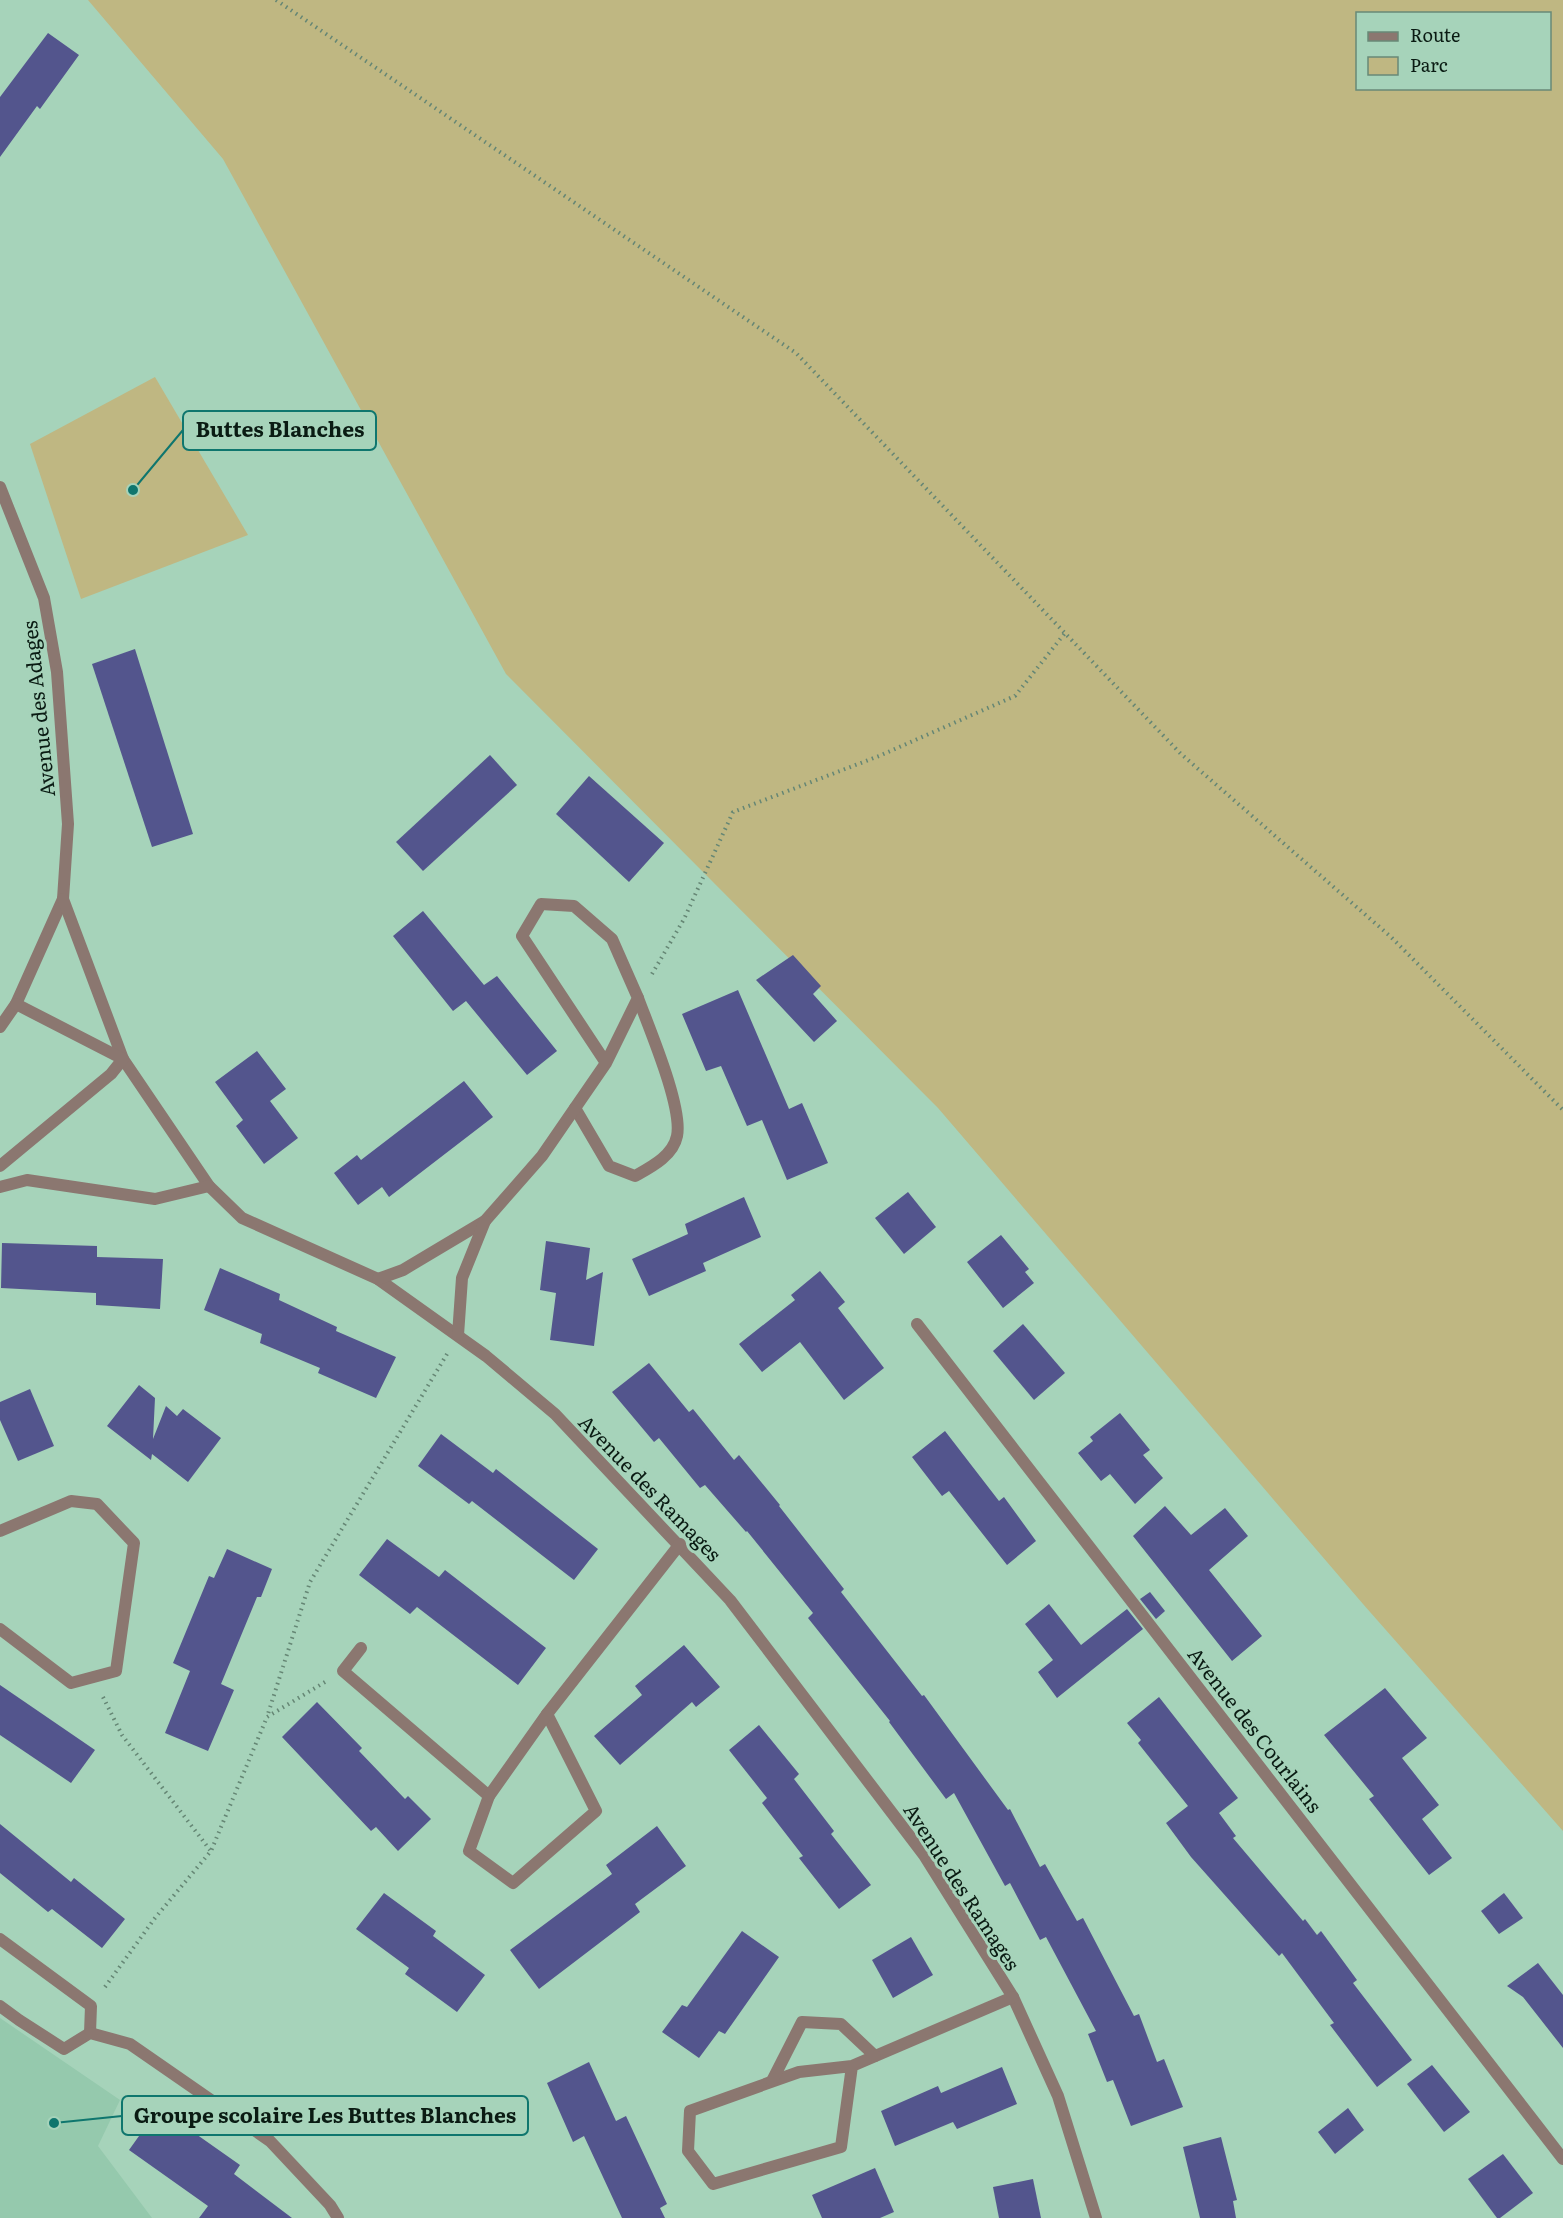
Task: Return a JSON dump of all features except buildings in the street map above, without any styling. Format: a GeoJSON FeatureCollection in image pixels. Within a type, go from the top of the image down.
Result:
{"type":"FeatureCollection","features":[{"type":"Feature","properties":{"kind":"street","name":"Avenue des Adages"},"geometry":{"type":"LineString","coordinates":[[0,487],[44,598],[57,672],[68,824],[63,899]]}},
{"type":"Feature","properties":{"kind":"street"},"geometry":{"type":"LineString","coordinates":[[0,1027],[16,1004],[63,899]]}},
{"type":"Feature","properties":{"kind":"street","name":"Avenue des Ramages"},"geometry":{"type":"LineString","coordinates":[[63,899],[123,1059],[209,1186],[243,1218],[378,1279],[458,1335],[555,1414],[680,1544],[730,1600],[924,1855],[1013,1997],[1058,2096],[1096,2218]]}},
{"type":"Feature","properties":{"kind":"street"},"geometry":{"type":"LineString","coordinates":[[574,1108],[609,1166],[635,1176],[662,1161],[677,1137],[676,1106],[638,998],[612,939],[574,906],[541,904],[522,936],[606,1063]]}},
{"type":"Feature","properties":{"kind":"street"},"geometry":{"type":"LineString","coordinates":[[378,1279],[403,1270],[485,1221],[542,1156],[606,1063],[638,998]]}},
{"type":"Feature","properties":{"kind":"street"},"geometry":{"type":"LineString","coordinates":[[0,1166],[111,1074],[123,1059],[16,1004]]}},
{"type":"Feature","properties":{"kind":"street"},"geometry":{"type":"LineString","coordinates":[[0,1187],[27,1180],[155,1199],[209,1186]]}},
{"type":"Feature","properties":{"kind":"street"},"geometry":{"type":"LineString","coordinates":[[458,1335],[462,1278],[485,1221]]}},
{"type":"Feature","properties":{"kind":"street","name":"Avenue des Courlains"},"geometry":{"type":"LineString","coordinates":[[917,1324],[1563,2159]]}},
{"type":"Feature","properties":{"kind":"street"},"geometry":{"type":"LineString","coordinates":[[0,1530],[71,1502],[97,1504],[134,1543],[116,1671],[71,1683],[0,1629]]}},
{"type":"Feature","properties":{"kind":"street"},"geometry":{"type":"LineString","coordinates":[[547,1714],[596,1811],[513,1883],[469,1851],[489,1796],[547,1714],[680,1544]]}},
{"type":"Feature","properties":{"kind":"street"},"geometry":{"type":"LineString","coordinates":[[361,1648],[343,1671],[489,1796]]}},
{"type":"Feature","properties":{"kind":"street"},"geometry":{"type":"LineString","coordinates":[[0,1939],[91,2006],[90,2033]]}},
{"type":"Feature","properties":{"kind":"street"},"geometry":{"type":"LineString","coordinates":[[852,2066],[841,2147],[712,2184],[688,2151],[690,2111],[799,2072],[852,2066],[1013,1997]]}},
{"type":"Feature","properties":{"kind":"street"},"geometry":{"type":"LineString","coordinates":[[0,2006],[64,2049],[90,2033],[130,2043],[270,2141],[330,2205],[338,2218]]}},
{"type":"Feature","properties":{"kind":"street"},"geometry":{"type":"LineString","coordinates":[[772,2081],[802,2022],[841,2024],[875,2056]]}},
{"type":"Feature","properties":{"kind":"path"},"geometry":{"type":"LineString","coordinates":[[276,0],[796,353],[1182,754],[1391,937],[1563,1110]]}},
{"type":"Feature","properties":{"kind":"path"},"geometry":{"type":"LineString","coordinates":[[638,998],[684,919],[733,812],[879,756],[1015,696],[1065,633]]}},
{"type":"Feature","properties":{"kind":"path"},"geometry":{"type":"LineString","coordinates":[[91,2006],[155,1918],[211,1851],[267,1717],[310,1582],[458,1335]]}},
{"type":"Feature","properties":{"kind":"path"},"geometry":{"type":"LineString","coordinates":[[267,1717],[343,1671]]}},
{"type":"Feature","properties":{"kind":"path"},"geometry":{"type":"LineString","coordinates":[[94,1677],[122,1735],[211,1851]]}},
{"type":"Feature","properties":{"kind":"shaded area"},"geometry":{"type":"Polygon","coordinates":[[[0,2018],[120,2100],[98,2146],[152,2218],[0,2218],[0,2018]]]}},
{"type":"Feature","properties":{"kind":"green space"},"geometry":{"type":"Polygon","coordinates":[[[88,0],[1563,0],[1563,1831],[1363,1604],[938,1108],[506,674],[223,159],[88,0]]]}},
{"type":"Feature","properties":{"kind":"green space"},"geometry":{"type":"Polygon","coordinates":[[[155,377],[248,535],[81,599],[30,444],[155,377]]]}},
{"type":"Feature","properties":{"kind":"place","name":"Buttes Blanches"},"geometry":{"type":"Point","coordinates":[133,490]}},
{"type":"Feature","properties":{"kind":"place","name":"Groupe scolaire Les Buttes Blanches"},"geometry":{"type":"Point","coordinates":[54,2123]}}]}
